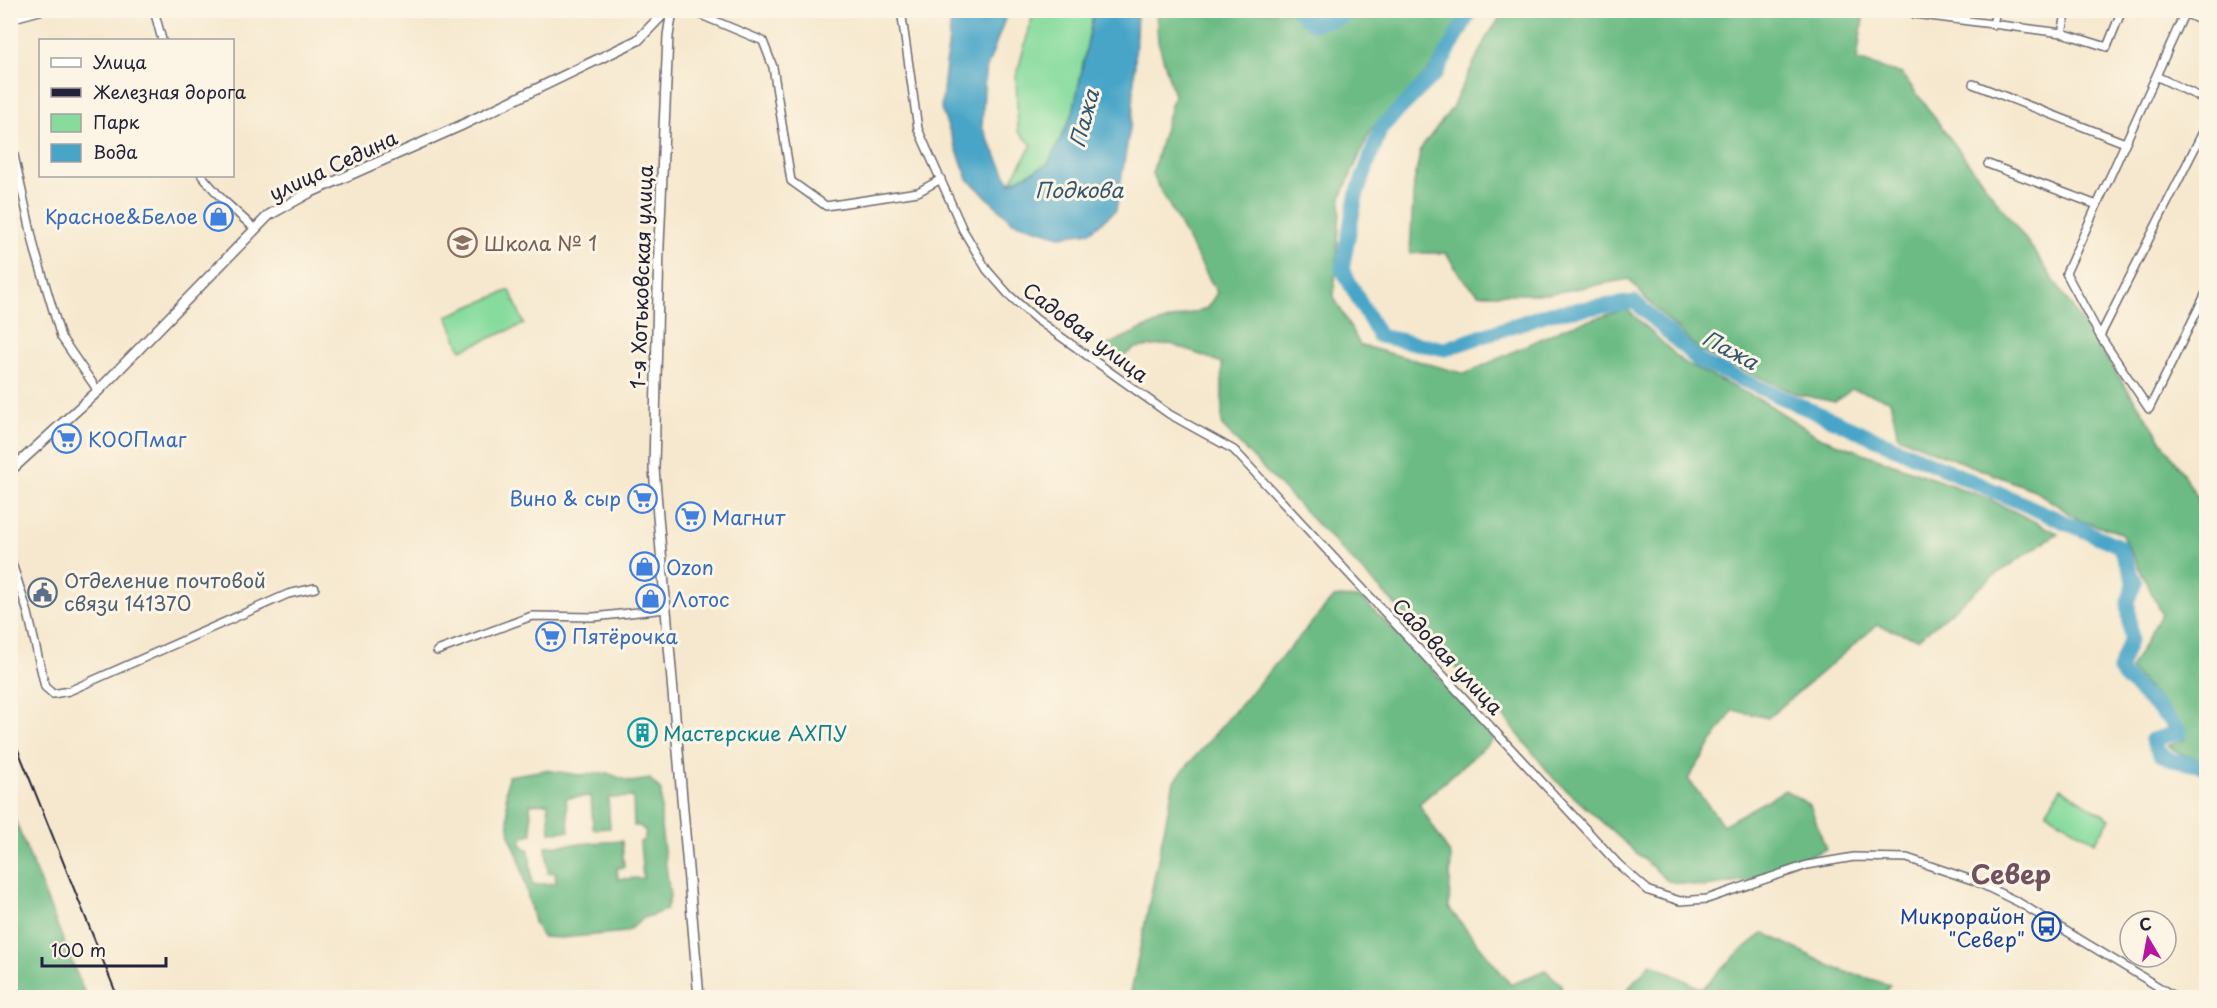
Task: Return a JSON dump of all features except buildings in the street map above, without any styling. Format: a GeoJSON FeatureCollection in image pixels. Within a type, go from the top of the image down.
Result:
{"type":"FeatureCollection","features":[{"type":"Feature","properties":{"kind":"main road","name":"улица Седина"},"geometry":{"type":"LineString","coordinates":[[10,471],[98,391],[268,215],[309,193],[468,122],[638,40],[667,10]]}},
{"type":"Feature","properties":{"kind":"main road","name":"1-я Хотьковская улица"},"geometry":{"type":"LineString","coordinates":[[672,10],[668,36],[653,444],[659,544],[699,998]]}},
{"type":"Feature","properties":{"kind":"street"},"geometry":{"type":"LineString","coordinates":[[10,19],[44,10]]}},
{"type":"Feature","properties":{"kind":"street"},"geometry":{"type":"LineString","coordinates":[[154,10],[162,39]]}},
{"type":"Feature","properties":{"kind":"street"},"geometry":{"type":"LineString","coordinates":[[689,10],[763,41],[773,67],[791,182],[826,206],[918,192],[941,179]]}},
{"type":"Feature","properties":{"kind":"street","name":"Садовая улица"},"geometry":{"type":"LineString","coordinates":[[901,10],[918,129],[963,230],[987,270],[1009,295],[1036,319],[1169,414],[1234,450],[1618,864],[1649,891],[1680,901],[1707,899],[1808,865],[1854,856],[1907,858],[1975,881],[2018,902],[2177,998]]}},
{"type":"Feature","properties":{"kind":"street"},"geometry":{"type":"LineString","coordinates":[[1914,10],[1914,14],[2062,33],[2108,47],[2122,10]]}},
{"type":"Feature","properties":{"kind":"street"},"geometry":{"type":"LineString","coordinates":[[1993,25],[1996,10]]}},
{"type":"Feature","properties":{"kind":"street"},"geometry":{"type":"LineString","coordinates":[[2062,33],[2067,10]]}},
{"type":"Feature","properties":{"kind":"street"},"geometry":{"type":"LineString","coordinates":[[2206,23],[2185,12],[2066,273],[2100,336],[2149,409],[2206,293]]}},
{"type":"Feature","properties":{"kind":"street"},"geometry":{"type":"LineString","coordinates":[[2156,76],[2206,100]]}},
{"type":"Feature","properties":{"kind":"street"},"geometry":{"type":"LineString","coordinates":[[1973,84],[2125,143]]}},
{"type":"Feature","properties":{"kind":"street"},"geometry":{"type":"LineString","coordinates":[[2100,336],[2206,126]]}},
{"type":"Feature","properties":{"kind":"street"},"geometry":{"type":"LineString","coordinates":[[10,137],[35,250],[61,337],[98,391]]}},
{"type":"Feature","properties":{"kind":"street"},"geometry":{"type":"LineString","coordinates":[[1988,164],[2097,205]]}},
{"type":"Feature","properties":{"kind":"street"},"geometry":{"type":"LineString","coordinates":[[203,177],[222,199],[255,229]]}},
{"type":"Feature","properties":{"kind":"street"},"geometry":{"type":"LineString","coordinates":[[10,557],[28,613],[45,687],[53,694],[69,691],[288,594],[315,588]]}},
{"type":"Feature","properties":{"kind":"street"},"geometry":{"type":"LineString","coordinates":[[437,651],[532,616],[594,617],[665,609]]}},
{"type":"Feature","properties":{"kind":"green space"},"geometry":{"type":"Polygon","coordinates":[[[1034,11],[1094,11],[1073,113],[1048,164],[1010,183],[1032,145],[1018,131],[1016,77],[1034,11]]]}},
{"type":"Feature","properties":{"kind":"green space"},"geometry":{"type":"Polygon","coordinates":[[[1156,11],[1463,11],[1432,67],[1371,130],[1341,197],[1334,297],[1360,345],[1465,374],[1566,327],[1627,309],[1683,362],[1766,403],[1819,437],[1987,498],[2058,533],[1995,575],[1918,639],[1877,625],[1768,718],[1733,710],[1688,779],[1723,825],[1785,790],[1810,805],[1826,849],[1749,881],[1704,887],[1668,881],[1554,779],[1505,718],[1222,426],[1222,363],[1171,344],[1135,348],[1118,360],[1105,346],[1144,328],[1207,308],[1217,293],[1152,174],[1174,95],[1158,41],[1156,11]]]}},
{"type":"Feature","properties":{"kind":"green space"},"geometry":{"type":"Polygon","coordinates":[[[1499,11],[1864,11],[1857,60],[1902,74],[2032,248],[2206,510],[2206,761],[2182,754],[2167,746],[2185,739],[2186,729],[2130,669],[2162,613],[2121,533],[2081,521],[2034,490],[1898,436],[1890,400],[1852,389],[1835,402],[1797,394],[1700,351],[1647,300],[1629,279],[1547,294],[1479,294],[1462,278],[1446,253],[1410,253],[1414,183],[1421,148],[1451,109],[1486,38],[1500,18],[1499,11]]]}},
{"type":"Feature","properties":{"kind":"green space"},"geometry":{"type":"Polygon","coordinates":[[[510,290],[524,324],[461,350],[447,316],[510,290]]]}},
{"type":"Feature","properties":{"kind":"green space"},"geometry":{"type":"Polygon","coordinates":[[[1334,597],[1361,598],[1421,657],[1494,739],[1419,804],[1451,856],[1449,908],[1511,985],[1545,970],[1561,984],[1562,997],[1130,997],[1174,781],[1334,597]]]}},
{"type":"Feature","properties":{"kind":"green space"},"geometry":{"type":"Polygon","coordinates":[[[546,770],[579,775],[607,773],[631,782],[650,779],[661,791],[661,827],[670,897],[666,910],[644,918],[626,932],[561,938],[542,937],[534,922],[519,858],[510,837],[506,795],[508,776],[546,770]],[[591,796],[566,798],[569,831],[550,832],[548,803],[530,804],[532,834],[524,836],[521,841],[522,846],[529,850],[532,885],[556,883],[555,872],[548,873],[546,846],[622,841],[624,867],[617,868],[618,879],[643,878],[640,842],[644,840],[646,832],[640,826],[634,826],[633,797],[608,798],[610,828],[593,829],[591,796]]]}},
{"type":"Feature","properties":{"kind":"green space"},"geometry":{"type":"Polygon","coordinates":[[[2061,788],[2110,819],[2095,842],[2046,812],[2061,788]]]}},
{"type":"Feature","properties":{"kind":"green space"},"geometry":{"type":"Polygon","coordinates":[[[10,808],[86,997],[11,997],[10,808]]]}},
{"type":"Feature","properties":{"kind":"green space"},"geometry":{"type":"Polygon","coordinates":[[[1764,933],[1837,969],[1890,985],[1881,998],[1621,997],[1651,963],[1702,989],[1738,953],[1764,933]]]}},
{"type":"Feature","properties":{"kind":"water","name":"Подкова"},"geometry":{"type":"Polygon","coordinates":[[[952,11],[1008,11],[985,73],[982,127],[1010,183],[1048,164],[1073,113],[1094,11],[1137,11],[1133,110],[1116,210],[1090,232],[1060,236],[1013,222],[968,179],[941,109],[952,11]]]}},
{"type":"Feature","properties":{"kind":"waterway","name":"Пажа"},"geometry":{"type":"LineString","coordinates":[[1297,10],[1313,24],[1342,17],[1348,10]]}},
{"type":"Feature","properties":{"kind":"waterway","name":"Пажа"},"geometry":{"type":"LineString","coordinates":[[1471,10],[1436,73],[1381,128],[1356,196],[1342,269],[1379,336],[1445,349],[1550,313],[1635,302],[1699,361],[2119,546],[2135,582],[2128,602],[2131,638],[2119,670],[2180,732],[2152,740],[2160,754],[2172,760],[2206,767]]}},
{"type":"Feature","properties":{"kind":"railway"},"geometry":{"type":"LineString","coordinates":[[10,730],[118,998]]}},
{"type":"Feature","properties":{"kind":"place","name":"Красное&Белое"},"geometry":{"type":"Point","coordinates":[219,216]}},
{"type":"Feature","properties":{"kind":"place","name":"Школа № 1"},"geometry":{"type":"Point","coordinates":[463,243]}},
{"type":"Feature","properties":{"kind":"place","name":"КООПмаг"},"geometry":{"type":"Point","coordinates":[67,439]}},
{"type":"Feature","properties":{"kind":"place","name":"Вино & сыр"},"geometry":{"type":"Point","coordinates":[642,498]}},
{"type":"Feature","properties":{"kind":"place","name":"Магнит"},"geometry":{"type":"Point","coordinates":[691,517]}},
{"type":"Feature","properties":{"kind":"place","name":"Ozon"},"geometry":{"type":"Point","coordinates":[645,567]}},
{"type":"Feature","properties":{"kind":"place","name":"Отделение почтовой связи 141370"},"geometry":{"type":"Point","coordinates":[43,592]}},
{"type":"Feature","properties":{"kind":"place","name":"Лотос"},"geometry":{"type":"Point","coordinates":[651,599]}},
{"type":"Feature","properties":{"kind":"place","name":"Пятёрочка"},"geometry":{"type":"Point","coordinates":[551,636]}},
{"type":"Feature","properties":{"kind":"place","name":"Мастерские АХПУ"},"geometry":{"type":"Point","coordinates":[642,733]}},
{"type":"Feature","properties":{"kind":"place","name":"Микрорайон \"Север\""},"geometry":{"type":"Point","coordinates":[2046,927]}},
{"type":"Feature","properties":{"kind":"district","name":"Север"},"geometry":{"type":"Point","coordinates":[2011,873]}}]}
